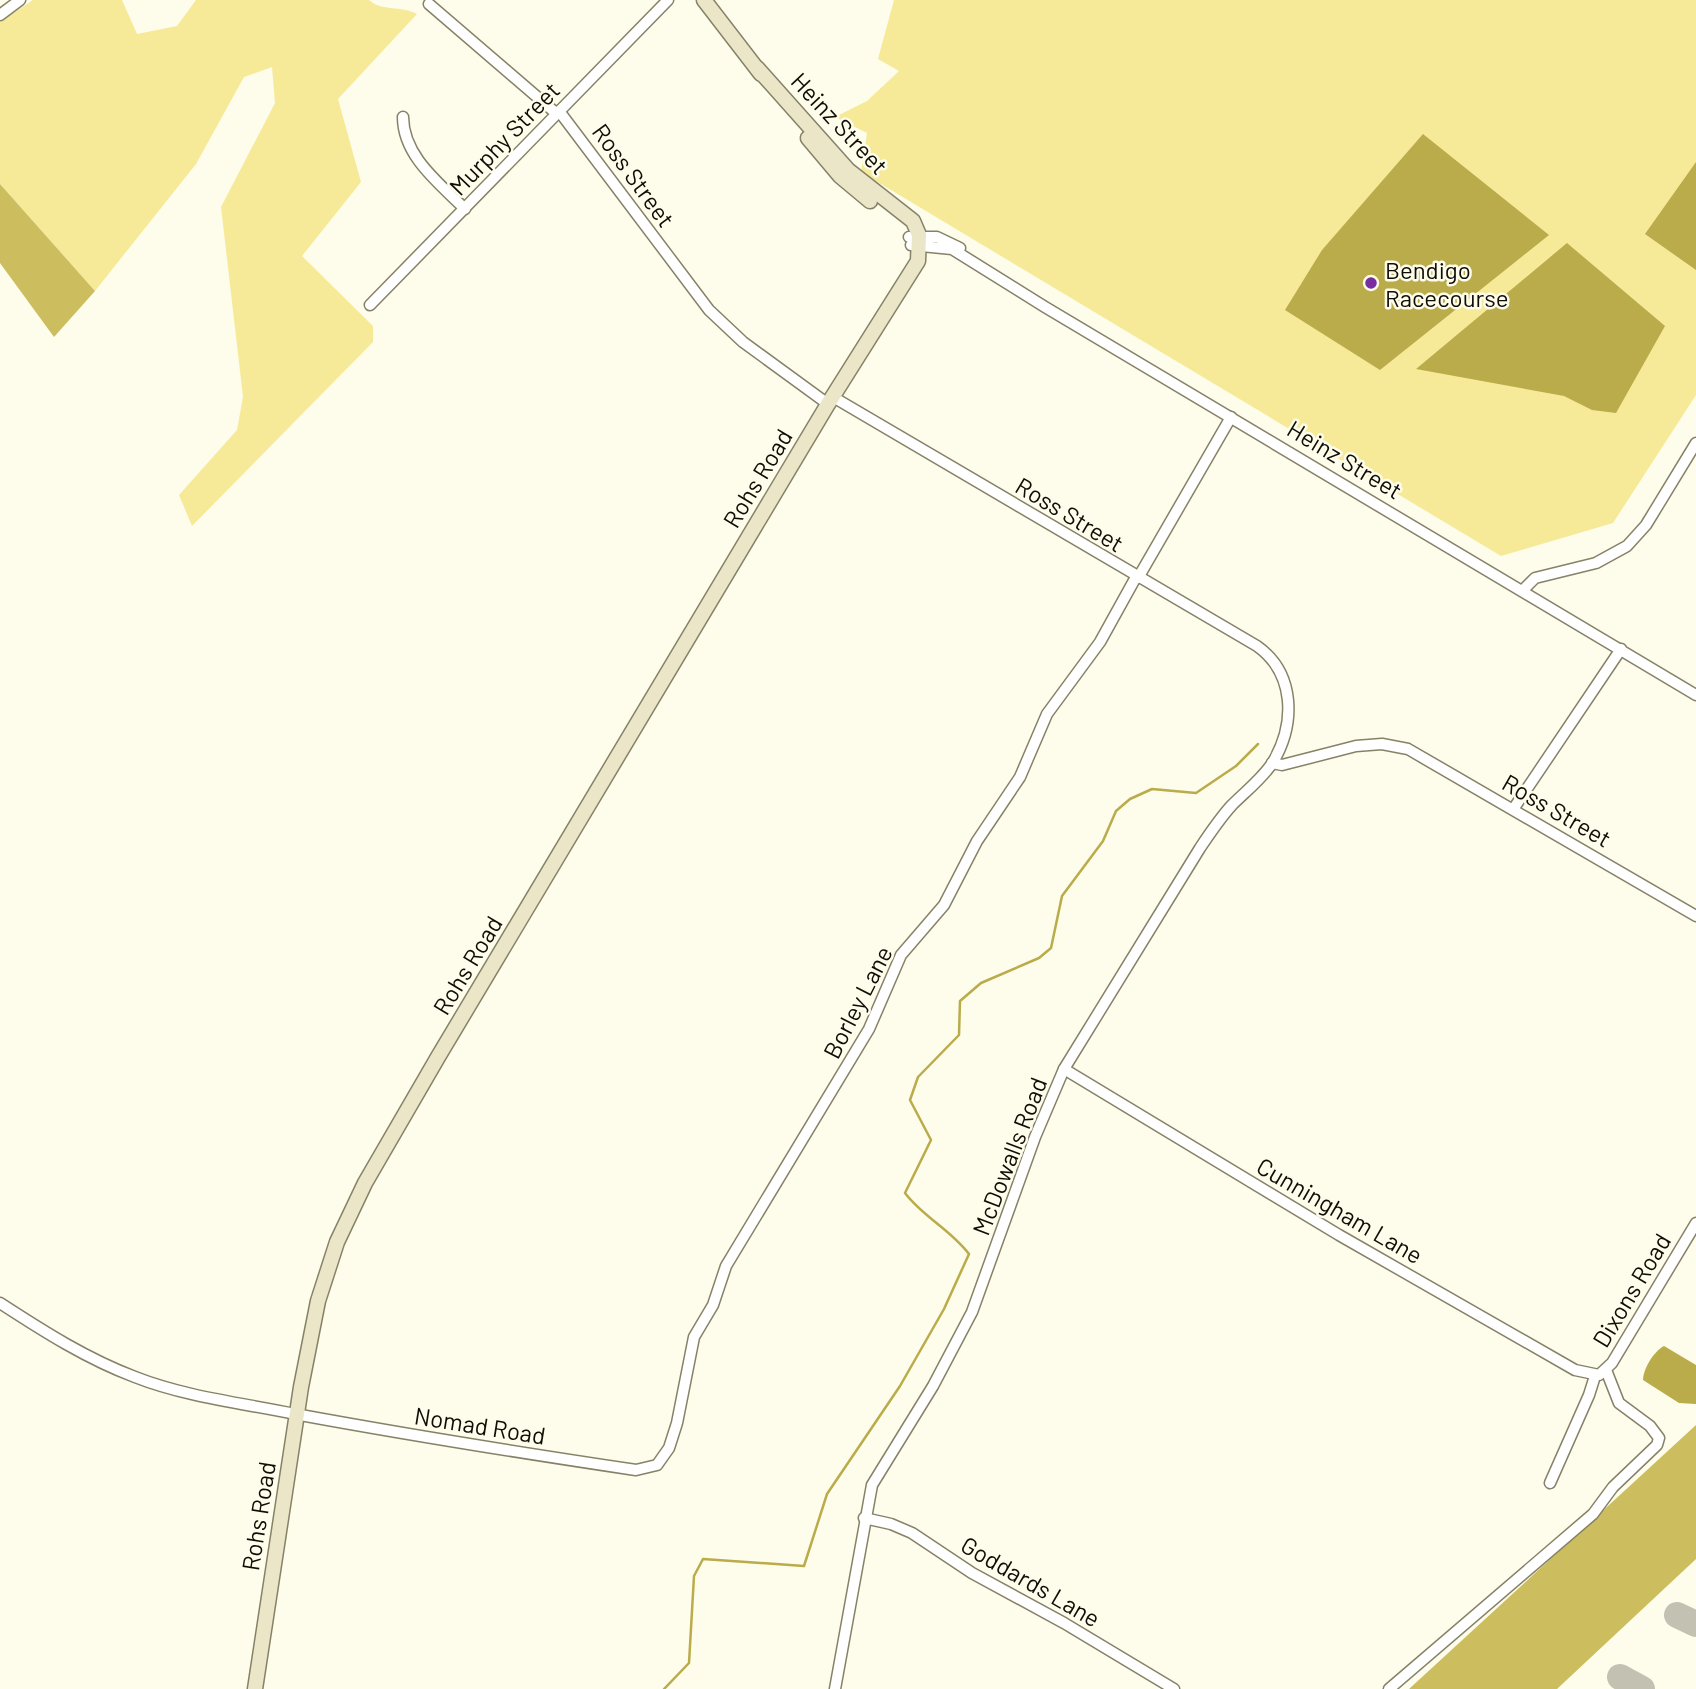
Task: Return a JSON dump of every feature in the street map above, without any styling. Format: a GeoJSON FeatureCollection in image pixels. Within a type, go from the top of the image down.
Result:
{"type":"FeatureCollection","features":[{"type":"Feature","properties":{"kind":"street"},"geometry":{"type":"LineString","coordinates":[[0,15],[20,0]]}},
{"type":"Feature","properties":{"kind":"street","name":"Murphy Street"},"geometry":{"type":"LineString","coordinates":[[370,306],[668,0]]}},
{"type":"Feature","properties":{"kind":"street","name":"Heinz Street"},"geometry":{"type":"LineString","coordinates":[[704,0],[817,142],[859,180],[906,215],[917,228],[915,241],[952,249],[972,260],[1696,695]]}},
{"type":"Feature","properties":{"kind":"street","name":"Ross Street"},"geometry":{"type":"LineString","coordinates":[[429,4],[558,113],[709,310],[743,342],[830,401],[1257,646],[1282,671]]}},
{"type":"Feature","properties":{"kind":"street"},"geometry":{"type":"LineString","coordinates":[[403,117],[404,132],[418,160],[465,209]]}},
{"type":"Feature","properties":{"kind":"street","name":"Rohs Road"},"geometry":{"type":"LineString","coordinates":[[255,1689],[297,1414],[318,1301],[337,1242],[365,1183],[830,401],[914,268],[915,241]]}},
{"type":"Feature","properties":{"kind":"street","name":"Borley Lane"},"geometry":{"type":"LineString","coordinates":[[657,1465],[668,1448],[677,1423],[694,1337],[713,1305],[726,1266],[869,1029],[901,955],[944,905],[977,841],[1020,777],[1047,713],[1100,642],[1231,417]]}},
{"type":"Feature","properties":{"kind":"street"},"geometry":{"type":"LineString","coordinates":[[1522,591],[1535,578],[1596,563],[1627,546],[1646,525],[1696,443]]}},
{"type":"Feature","properties":{"kind":"street"},"geometry":{"type":"LineString","coordinates":[[1514,808],[1621,649]]}},
{"type":"Feature","properties":{"kind":"street","name":"McDowalls Road"},"geometry":{"type":"LineString","coordinates":[[835,1689],[864,1518],[877,1474],[933,1386],[972,1312],[1035,1137],[1064,1069],[1199,848],[1223,816],[1272,763],[1280,747],[1286,722],[1287,689],[1282,671]]}},
{"type":"Feature","properties":{"kind":"street","name":"Ross Street"},"geometry":{"type":"LineString","coordinates":[[1272,763],[1282,765],[1363,745],[1396,746],[1420,755],[1514,808],[1696,916]]}},
{"type":"Feature","properties":{"kind":"street","name":"Cunningham Lane"},"geometry":{"type":"LineString","coordinates":[[1064,1069],[1339,1235],[1575,1370],[1600,1374]]}},
{"type":"Feature","properties":{"kind":"street","name":"Dixons Road"},"geometry":{"type":"LineString","coordinates":[[1550,1483],[1600,1374],[1696,1223]]}},
{"type":"Feature","properties":{"kind":"street","name":"Nomad Road"},"geometry":{"type":"LineString","coordinates":[[0,1303],[81,1353],[136,1377],[197,1395],[396,1433],[636,1470],[657,1465]]}},
{"type":"Feature","properties":{"kind":"street"},"geometry":{"type":"LineString","coordinates":[[1389,1689],[1593,1514],[1613,1487],[1657,1445],[1659,1438],[1650,1426],[1619,1403],[1600,1374]]}},
{"type":"Feature","properties":{"kind":"street","name":"Goddards Lane"},"geometry":{"type":"LineString","coordinates":[[864,1518],[912,1532],[972,1573],[1064,1623],[1174,1689]]}},
{"type":"Feature","properties":{"kind":"shaded area"},"geometry":{"type":"Polygon","coordinates":[[[33,0],[122,0],[137,34],[177,26],[196,0],[369,0],[380,6],[417,14],[338,99],[361,182],[302,256],[373,326],[373,342],[192,526],[179,495],[237,430],[243,397],[221,207],[275,103],[272,67],[244,77],[196,164],[95,291],[0,184],[0,22],[33,0]]]}},
{"type":"Feature","properties":{"kind":"shaded area","name":"Bendigo Racecourse"},"geometry":{"type":"Polygon","coordinates":[[[894,0],[1696,0],[1696,395],[1613,523],[1501,556],[861,172],[867,133],[835,117],[867,101],[899,71],[878,59],[894,0]]]}},
{"type":"Feature","properties":{"kind":"shaded area"},"geometry":{"type":"Polygon","coordinates":[[[1423,134],[1549,235],[1380,370],[1285,310],[1322,250],[1423,134]]]}},
{"type":"Feature","properties":{"kind":"shaded area"},"geometry":{"type":"Polygon","coordinates":[[[1696,162],[1696,270],[1645,234],[1696,162]]]}},
{"type":"Feature","properties":{"kind":"shaded area"},"geometry":{"type":"Polygon","coordinates":[[[0,184],[95,291],[54,337],[0,263],[0,184]]]}},
{"type":"Feature","properties":{"kind":"shaded area"},"geometry":{"type":"Polygon","coordinates":[[[1567,243],[1665,326],[1616,413],[1592,410],[1564,396],[1416,369],[1567,243]]]}},
{"type":"Feature","properties":{"kind":"shaded area"},"geometry":{"type":"Polygon","coordinates":[[[1664,1346],[1696,1365],[1696,1404],[1679,1403],[1643,1380],[1650,1361],[1664,1346]]]}},
{"type":"Feature","properties":{"kind":"shaded area"},"geometry":{"type":"Polygon","coordinates":[[[1696,1425],[1696,1559],[1557,1689],[1409,1689],[1696,1425]]]}},
{"type":"Feature","properties":{"kind":"waterway"},"geometry":{"type":"LineString","coordinates":[[664,1689],[689,1663],[694,1576],[703,1559],[804,1566],[827,1494],[900,1386],[944,1309],[969,1254],[905,1193],[931,1140],[910,1100],[918,1077],[959,1035],[960,1001],[981,983],[1039,958],[1051,948],[1062,896],[1103,841],[1116,811],[1130,799],[1152,789],[1196,793],[1236,766],[1258,744]]}},
{"type":"Feature","properties":{"kind":"taxiway"},"geometry":{"type":"LineString","coordinates":[[1677,1615],[1696,1624]]}},
{"type":"Feature","properties":{"kind":"taxiway"},"geometry":{"type":"LineString","coordinates":[[1620,1677],[1642,1689]]}},
{"type":"Feature","properties":{"kind":"place","name":"Bendigo Racecourse"},"geometry":{"type":"Point","coordinates":[1371,283]}}]}
